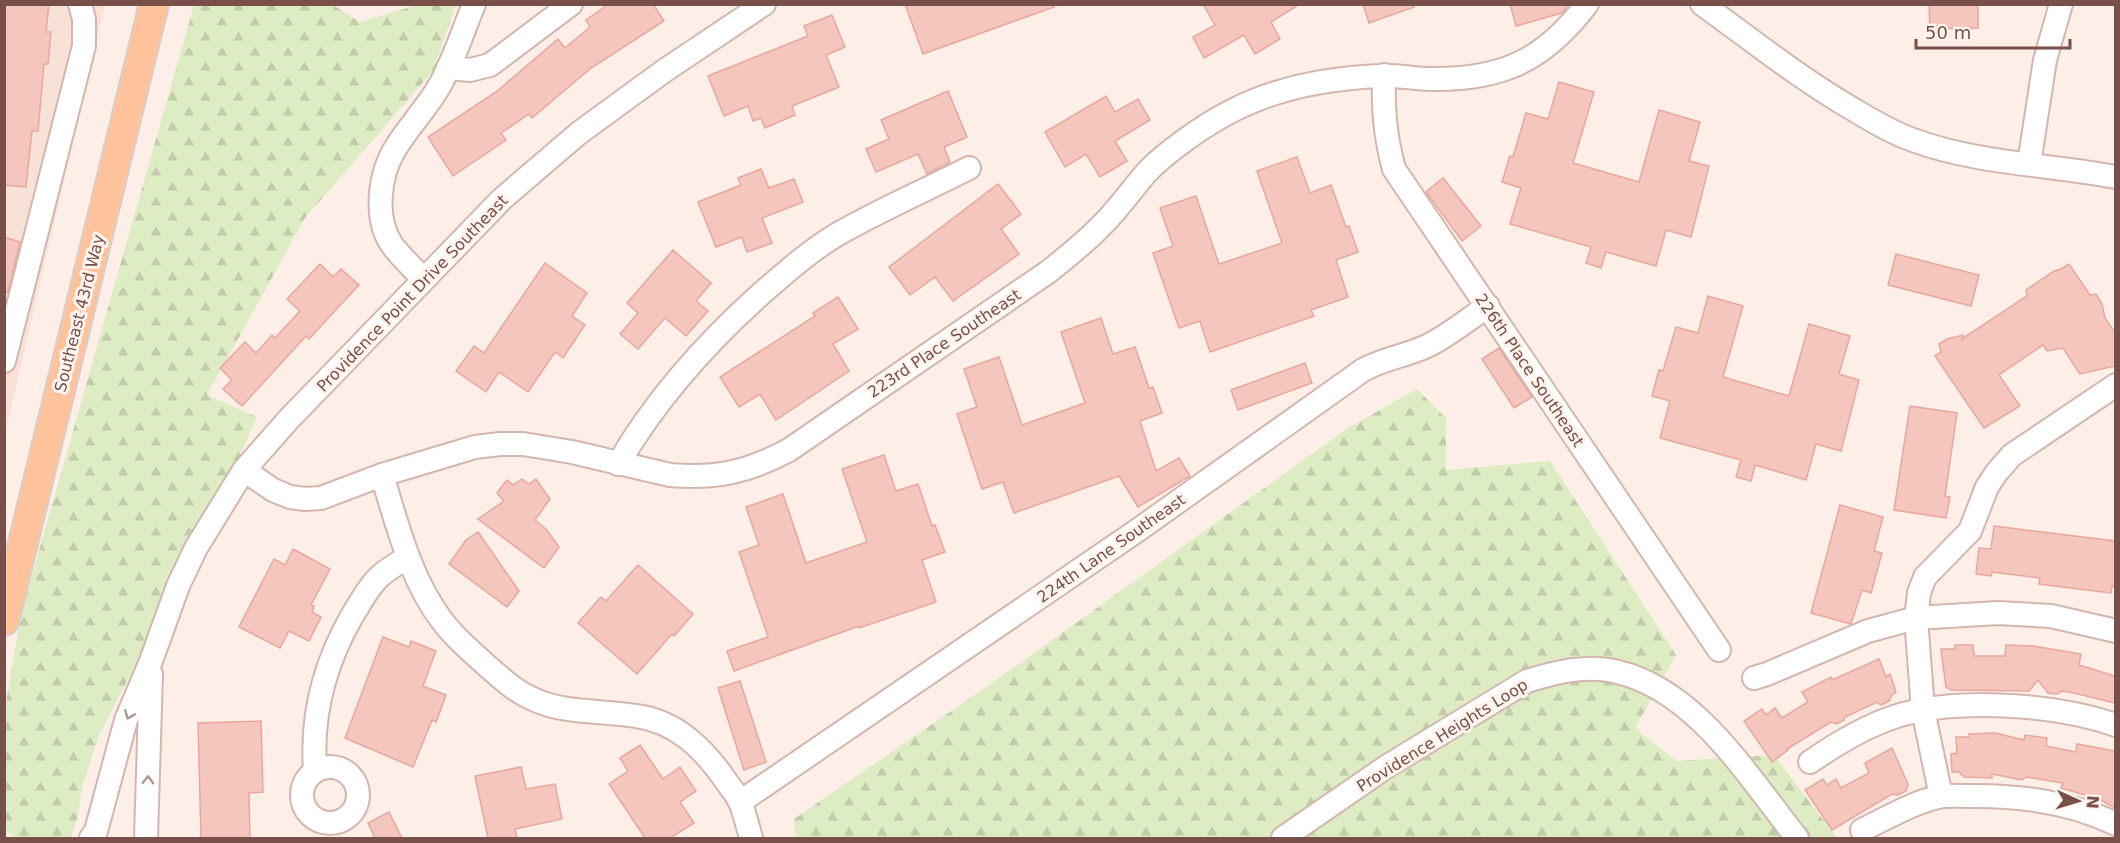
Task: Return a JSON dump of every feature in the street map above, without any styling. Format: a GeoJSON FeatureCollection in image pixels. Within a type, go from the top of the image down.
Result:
{"type":"FeatureCollection","features":[{"type":"Feature","properties":{"kind":"main road","name":"Southeast 43rd Way"},"geometry":{"type":"LineString","coordinates":[[4,621],[154,4]]}},
{"type":"Feature","properties":{"kind":"main road"},"geometry":{"type":"LineString","coordinates":[[4,550],[28,522]]}},
{"type":"Feature","properties":{"kind":"street"},"geometry":{"type":"LineString","coordinates":[[4,361],[84,45],[84,19],[80,4]]}},
{"type":"Feature","properties":{"kind":"street"},"geometry":{"type":"LineString","coordinates":[[423,279],[391,243],[384,227],[381,198],[383,181],[386,166],[395,148],[440,85],[474,4]]}},
{"type":"Feature","properties":{"kind":"street"},"geometry":{"type":"LineString","coordinates":[[448,68],[470,70],[490,65],[571,4]]}},
{"type":"Feature","properties":{"kind":"street","name":"Providence Point Drive Southeast"},"geometry":{"type":"LineString","coordinates":[[91,838],[96,831],[126,720],[152,661],[178,586],[196,548],[244,470],[289,419],[502,199],[579,133],[664,71],[764,4]]}},
{"type":"Feature","properties":{"kind":"street","name":"223rd Place Southeast"},"geometry":{"type":"LineString","coordinates":[[244,470],[273,490],[304,500],[321,498],[382,475],[475,447],[500,444],[554,448],[670,475],[698,477],[736,472],[763,465],[789,450],[1048,272],[1104,224],[1148,171],[1185,141],[1228,113],[1272,95],[1327,81],[1384,75],[1459,79],[1479,77],[1539,54],[1559,36],[1587,4]]}},
{"type":"Feature","properties":{"kind":"street"},"geometry":{"type":"LineString","coordinates":[[1702,4],[1791,70],[1876,123],[1913,140],[1996,161],[2115,177]]}},
{"type":"Feature","properties":{"kind":"street"},"geometry":{"type":"LineString","coordinates":[[2029,164],[2045,60],[2061,4]]}},
{"type":"Feature","properties":{"kind":"street","name":"226th Place Southeast"},"geometry":{"type":"LineString","coordinates":[[1384,75],[1385,132],[1394,169],[1719,650]]}},
{"type":"Feature","properties":{"kind":"street"},"geometry":{"type":"LineString","coordinates":[[618,464],[639,428],[706,347],[789,268],[837,235],[969,168]]}},
{"type":"Feature","properties":{"kind":"street","name":"224th Lane Southeast"},"geometry":{"type":"LineString","coordinates":[[740,802],[1138,530],[1363,370],[1377,362],[1425,347],[1444,337],[1488,306]]}},
{"type":"Feature","properties":{"kind":"street"},"geometry":{"type":"LineString","coordinates":[[1941,796],[1923,710],[1916,618],[1919,593],[1925,577],[1970,531],[1987,487],[2012,455],[2115,385]]}},
{"type":"Feature","properties":{"kind":"street"},"geometry":{"type":"LineString","coordinates":[[382,475],[408,557],[424,592],[442,622],[461,642],[517,691],[533,700],[550,705],[637,716],[657,721],[690,740],[707,755],[740,802],[751,838]]}},
{"type":"Feature","properties":{"kind":"street"},"geometry":{"type":"LineString","coordinates":[[315,770],[318,703],[339,639],[361,601],[379,577],[408,557]]}},
{"type":"Feature","properties":{"kind":"street"},"geometry":{"type":"LineString","coordinates":[[1754,678],[1868,631],[1916,618],[1998,613],[2051,616],[2115,631]]}},
{"type":"Feature","properties":{"kind":"street","name":"Providence Point Drive Southeast"},"geometry":{"type":"LineString","coordinates":[[147,838],[152,661]]}},
{"type":"Feature","properties":{"kind":"street","name":"Providence Heights Loop"},"geometry":{"type":"LineString","coordinates":[[1283,838],[1386,767],[1527,681],[1551,674],[1596,669],[1616,671],[1638,678],[1677,699],[1724,747],[1797,838]]}},
{"type":"Feature","properties":{"kind":"street"},"geometry":{"type":"LineString","coordinates":[[1810,762],[1837,744],[1866,729],[1894,717],[1923,710],[1970,706],[2013,706],[2054,710],[2115,725]]}},
{"type":"Feature","properties":{"kind":"street"},"geometry":{"type":"LineString","coordinates":[[1862,830],[1917,804],[1941,796],[2011,797],[2049,802],[2115,824]]}},
{"type":"Feature","properties":{"kind":"shaded area"},"geometry":{"type":"Polygon","coordinates":[[[5,5],[105,5],[5,434],[5,5]]]}},
{"type":"Feature","properties":{"kind":"green space"},"geometry":{"type":"Polygon","coordinates":[[[194,5],[333,5],[360,22],[417,5],[456,5],[433,71],[305,218],[207,395],[257,417],[201,541],[99,735],[82,787],[78,816],[71,838],[17,838],[5,831],[5,708],[21,614],[194,5]]]}},
{"type":"Feature","properties":{"kind":"green space"},"geometry":{"type":"Polygon","coordinates":[[[1417,389],[1446,418],[1446,470],[1550,461],[1676,655],[1635,728],[1676,761],[1774,755],[1837,838],[796,838],[794,819],[995,681],[1348,428],[1417,389]]]}},
{"type":"Feature","properties":{"kind":"building"},"geometry":{"type":"Polygon","coordinates":[[[4,4],[49,4],[46,32],[51,32],[48,64],[44,64],[38,131],[32,131],[26,187],[4,185],[4,4]]]}},
{"type":"Feature","properties":{"kind":"building"},"geometry":{"type":"Polygon","coordinates":[[[609,4],[653,4],[664,21],[591,68],[532,118],[529,114],[501,133],[506,140],[453,176],[428,137],[496,92],[558,39],[565,48],[590,27],[586,20],[609,4]]]}},
{"type":"Feature","properties":{"kind":"building"},"geometry":{"type":"Polygon","coordinates":[[[905,4],[1054,4],[1054,7],[923,54],[905,4]]]}},
{"type":"Feature","properties":{"kind":"building"},"geometry":{"type":"Polygon","coordinates":[[[1203,4],[1300,4],[1271,22],[1280,39],[1255,54],[1244,35],[1204,58],[1193,37],[1215,25],[1203,4]]]}},
{"type":"Feature","properties":{"kind":"building"},"geometry":{"type":"Polygon","coordinates":[[[1363,4],[1414,4],[1414,7],[1369,23],[1363,4]]]}},
{"type":"Feature","properties":{"kind":"building"},"geometry":{"type":"Polygon","coordinates":[[[1510,4],[1569,4],[1562,13],[1516,26],[1510,4]]]}},
{"type":"Feature","properties":{"kind":"building"},"geometry":{"type":"Polygon","coordinates":[[[1929,4],[1978,4],[1978,28],[1930,29],[1929,4]]]}},
{"type":"Feature","properties":{"kind":"building"},"geometry":{"type":"Polygon","coordinates":[[[832,15],[845,47],[826,55],[839,87],[792,106],[795,115],[765,128],[761,118],[753,121],[748,106],[724,116],[708,76],[808,36],[804,26],[832,15]]]}},
{"type":"Feature","properties":{"kind":"building"},"geometry":{"type":"Polygon","coordinates":[[[1559,82],[1594,92],[1573,163],[1639,182],[1659,110],[1700,122],[1689,161],[1709,166],[1691,237],[1666,230],[1656,266],[1606,252],[1601,268],[1586,263],[1591,247],[1510,224],[1521,188],[1502,182],[1510,156],[1513,157],[1526,113],[1548,119],[1559,82]]]}},
{"type":"Feature","properties":{"kind":"building"},"geometry":{"type":"Polygon","coordinates":[[[948,91],[967,137],[944,147],[950,162],[927,174],[918,154],[876,172],[866,149],[889,139],[881,120],[948,91]]]}},
{"type":"Feature","properties":{"kind":"building"},"geometry":{"type":"Polygon","coordinates":[[[1106,96],[1115,112],[1138,99],[1150,120],[1115,141],[1127,161],[1100,177],[1086,154],[1065,167],[1045,132],[1106,96]]]}},
{"type":"Feature","properties":{"kind":"building"},"geometry":{"type":"Polygon","coordinates":[[[1297,157],[1310,193],[1331,185],[1346,227],[1349,226],[1358,252],[1336,260],[1348,297],[1311,310],[1314,316],[1210,352],[1200,321],[1179,328],[1153,253],[1173,246],[1160,208],[1196,196],[1219,264],[1282,243],[1257,171],[1297,157]]]}},
{"type":"Feature","properties":{"kind":"building"},"geometry":{"type":"Polygon","coordinates":[[[761,169],[769,188],[794,179],[803,202],[762,218],[772,243],[747,252],[742,237],[716,247],[698,202],[741,185],[738,178],[761,169]]]}},
{"type":"Feature","properties":{"kind":"building"},"geometry":{"type":"Polygon","coordinates":[[[1443,178],[1481,226],[1462,241],[1426,192],[1443,178]]]}},
{"type":"Feature","properties":{"kind":"building"},"geometry":{"type":"Polygon","coordinates":[[[998,184],[1021,214],[1001,229],[1019,254],[953,301],[935,277],[910,295],[889,267],[998,184]]]}},
{"type":"Feature","properties":{"kind":"building"},"geometry":{"type":"Polygon","coordinates":[[[4,237],[20,242],[8,292],[4,292],[4,237]]]}},
{"type":"Feature","properties":{"kind":"building"},"geometry":{"type":"Polygon","coordinates":[[[673,250],[711,283],[696,301],[708,311],[686,336],[665,318],[638,349],[620,334],[638,313],[627,303],[673,250]]]}},
{"type":"Feature","properties":{"kind":"building"},"geometry":{"type":"Polygon","coordinates":[[[1896,254],[1979,275],[1971,306],[1888,285],[1896,254]]]}},
{"type":"Feature","properties":{"kind":"building"},"geometry":{"type":"Polygon","coordinates":[[[545,263],[587,293],[572,316],[585,325],[563,358],[555,352],[528,392],[499,372],[486,392],[456,371],[474,346],[484,353],[545,263]]]}},
{"type":"Feature","properties":{"kind":"building"},"geometry":{"type":"Polygon","coordinates":[[[320,264],[333,277],[341,269],[359,285],[309,339],[306,336],[242,406],[223,389],[232,380],[220,368],[245,342],[256,353],[272,335],[275,338],[300,311],[287,299],[320,264]]]}},
{"type":"Feature","properties":{"kind":"building"},"geometry":{"type":"Polygon","coordinates":[[[2069,264],[2090,295],[2096,294],[2102,304],[2105,318],[2115,333],[2115,366],[2080,374],[2063,348],[2047,351],[2043,345],[1999,375],[2020,406],[1984,428],[1935,356],[1941,352],[1939,344],[1947,339],[1963,335],[1962,339],[2027,296],[2026,290],[2069,264]]]}},
{"type":"Feature","properties":{"kind":"building"},"geometry":{"type":"Polygon","coordinates":[[[1708,296],[1743,306],[1723,377],[1789,396],[1809,324],[1850,336],[1839,374],[1859,380],[1841,451],[1816,444],[1806,480],[1755,465],[1751,481],[1736,477],[1741,460],[1660,438],[1670,401],[1652,396],[1659,370],[1663,371],[1676,327],[1698,333],[1708,296]]]}},
{"type":"Feature","properties":{"kind":"building"},"geometry":{"type":"Polygon","coordinates":[[[838,297],[858,329],[833,344],[849,371],[776,420],[760,394],[739,407],[720,377],[815,316],[813,313],[838,297]]]}},
{"type":"Feature","properties":{"kind":"building"},"geometry":{"type":"Polygon","coordinates":[[[1101,318],[1113,354],[1135,347],[1149,388],[1153,387],[1162,413],[1140,421],[1156,471],[1179,458],[1190,476],[1138,507],[1119,476],[1014,513],[1003,482],[982,489],[957,414],[977,407],[964,369],[999,357],[1022,425],[1085,403],[1061,332],[1101,318]]]}},
{"type":"Feature","properties":{"kind":"building"},"geometry":{"type":"Polygon","coordinates":[[[1499,348],[1532,397],[1514,408],[1482,359],[1499,348]]]}},
{"type":"Feature","properties":{"kind":"building"},"geometry":{"type":"Polygon","coordinates":[[[1305,363],[1312,383],[1238,410],[1231,390],[1305,363]]]}},
{"type":"Feature","properties":{"kind":"building"},"geometry":{"type":"Polygon","coordinates":[[[1910,406],[1957,413],[1945,496],[1950,497],[1946,518],[1894,510],[1910,406]]]}},
{"type":"Feature","properties":{"kind":"building"},"geometry":{"type":"Polygon","coordinates":[[[884,455],[896,491],[918,484],[932,526],[935,525],[945,552],[922,560],[936,602],[859,628],[859,626],[734,671],[727,651],[768,637],[739,552],[759,545],[746,507],[783,494],[806,563],[867,542],[842,469],[884,455]]]}},
{"type":"Feature","properties":{"kind":"building"},"geometry":{"type":"Polygon","coordinates":[[[522,479],[529,484],[536,479],[550,499],[535,520],[546,529],[559,547],[544,568],[478,519],[504,501],[497,493],[507,480],[513,485],[522,479]]]}},
{"type":"Feature","properties":{"kind":"building"},"geometry":{"type":"Polygon","coordinates":[[[1840,505],[1883,517],[1874,551],[1882,553],[1871,593],[1862,590],[1851,624],[1811,613],[1840,505]]]}},
{"type":"Feature","properties":{"kind":"building"},"geometry":{"type":"Polygon","coordinates":[[[1994,526],[2115,541],[2115,587],[2112,586],[2111,593],[2039,584],[2040,578],[1992,572],[1991,576],[1976,574],[1979,548],[1991,549],[1994,526]]]}},
{"type":"Feature","properties":{"kind":"building"},"geometry":{"type":"Polygon","coordinates":[[[478,532],[519,591],[507,607],[449,564],[466,540],[478,532]]]}},
{"type":"Feature","properties":{"kind":"building"},"geometry":{"type":"Polygon","coordinates":[[[293,549],[330,569],[311,605],[314,606],[312,612],[321,617],[309,641],[289,631],[280,648],[239,627],[274,559],[285,565],[293,549]]]}},
{"type":"Feature","properties":{"kind":"building"},"geometry":{"type":"Polygon","coordinates":[[[638,565],[693,614],[637,674],[578,623],[601,597],[606,601],[638,565]]]}},
{"type":"Feature","properties":{"kind":"building"},"geometry":{"type":"Polygon","coordinates":[[[383,637],[409,647],[411,641],[436,651],[423,686],[446,695],[436,722],[432,720],[413,767],[345,738],[383,637]]]}},
{"type":"Feature","properties":{"kind":"building"},"geometry":{"type":"Polygon","coordinates":[[[1955,645],[1973,645],[1974,656],[2005,656],[2006,645],[2033,646],[2081,654],[2079,665],[2115,676],[2115,703],[2062,691],[2057,694],[2048,693],[2038,680],[2029,691],[1951,690],[1946,687],[1941,649],[1955,649],[1955,645]]]}},
{"type":"Feature","properties":{"kind":"building"},"geometry":{"type":"Polygon","coordinates":[[[1879,659],[1886,677],[1890,674],[1896,692],[1889,701],[1881,705],[1877,702],[1845,717],[1837,724],[1831,722],[1787,749],[1772,762],[1744,721],[1762,709],[1766,715],[1775,708],[1782,718],[1808,702],[1802,692],[1831,677],[1832,680],[1879,659]]]}},
{"type":"Feature","properties":{"kind":"building"},"geometry":{"type":"Polygon","coordinates":[[[740,681],[766,762],[744,770],[718,688],[740,681]]]}},
{"type":"Feature","properties":{"kind":"building"},"geometry":{"type":"Polygon","coordinates":[[[261,721],[263,792],[249,793],[250,838],[201,838],[198,723],[261,721]]]}},
{"type":"Feature","properties":{"kind":"building"},"geometry":{"type":"Polygon","coordinates":[[[1995,733],[2024,740],[2025,735],[2047,738],[2046,746],[2076,752],[2077,744],[2115,751],[2115,808],[2090,794],[2088,796],[2061,788],[2063,783],[2026,777],[2022,780],[1992,774],[1992,778],[1964,777],[1959,772],[1952,772],[1951,754],[1957,753],[1956,737],[1995,733]]]}},
{"type":"Feature","properties":{"kind":"building"},"geometry":{"type":"Polygon","coordinates":[[[640,745],[663,779],[680,767],[696,791],[680,802],[694,823],[670,838],[645,838],[609,784],[628,771],[620,758],[640,745]]]}},
{"type":"Feature","properties":{"kind":"building"},"geometry":{"type":"Polygon","coordinates":[[[1892,748],[1908,784],[1906,791],[1898,795],[1892,794],[1832,830],[1805,790],[1823,779],[1827,785],[1836,779],[1841,788],[1869,773],[1865,763],[1892,748]]]}},
{"type":"Feature","properties":{"kind":"building"},"geometry":{"type":"Polygon","coordinates":[[[521,767],[526,789],[555,784],[562,819],[515,829],[517,838],[488,838],[475,776],[521,767]]]}},
{"type":"Feature","properties":{"kind":"building"},"geometry":{"type":"Polygon","coordinates":[[[389,812],[402,838],[375,838],[368,823],[389,812]]]}}]}
